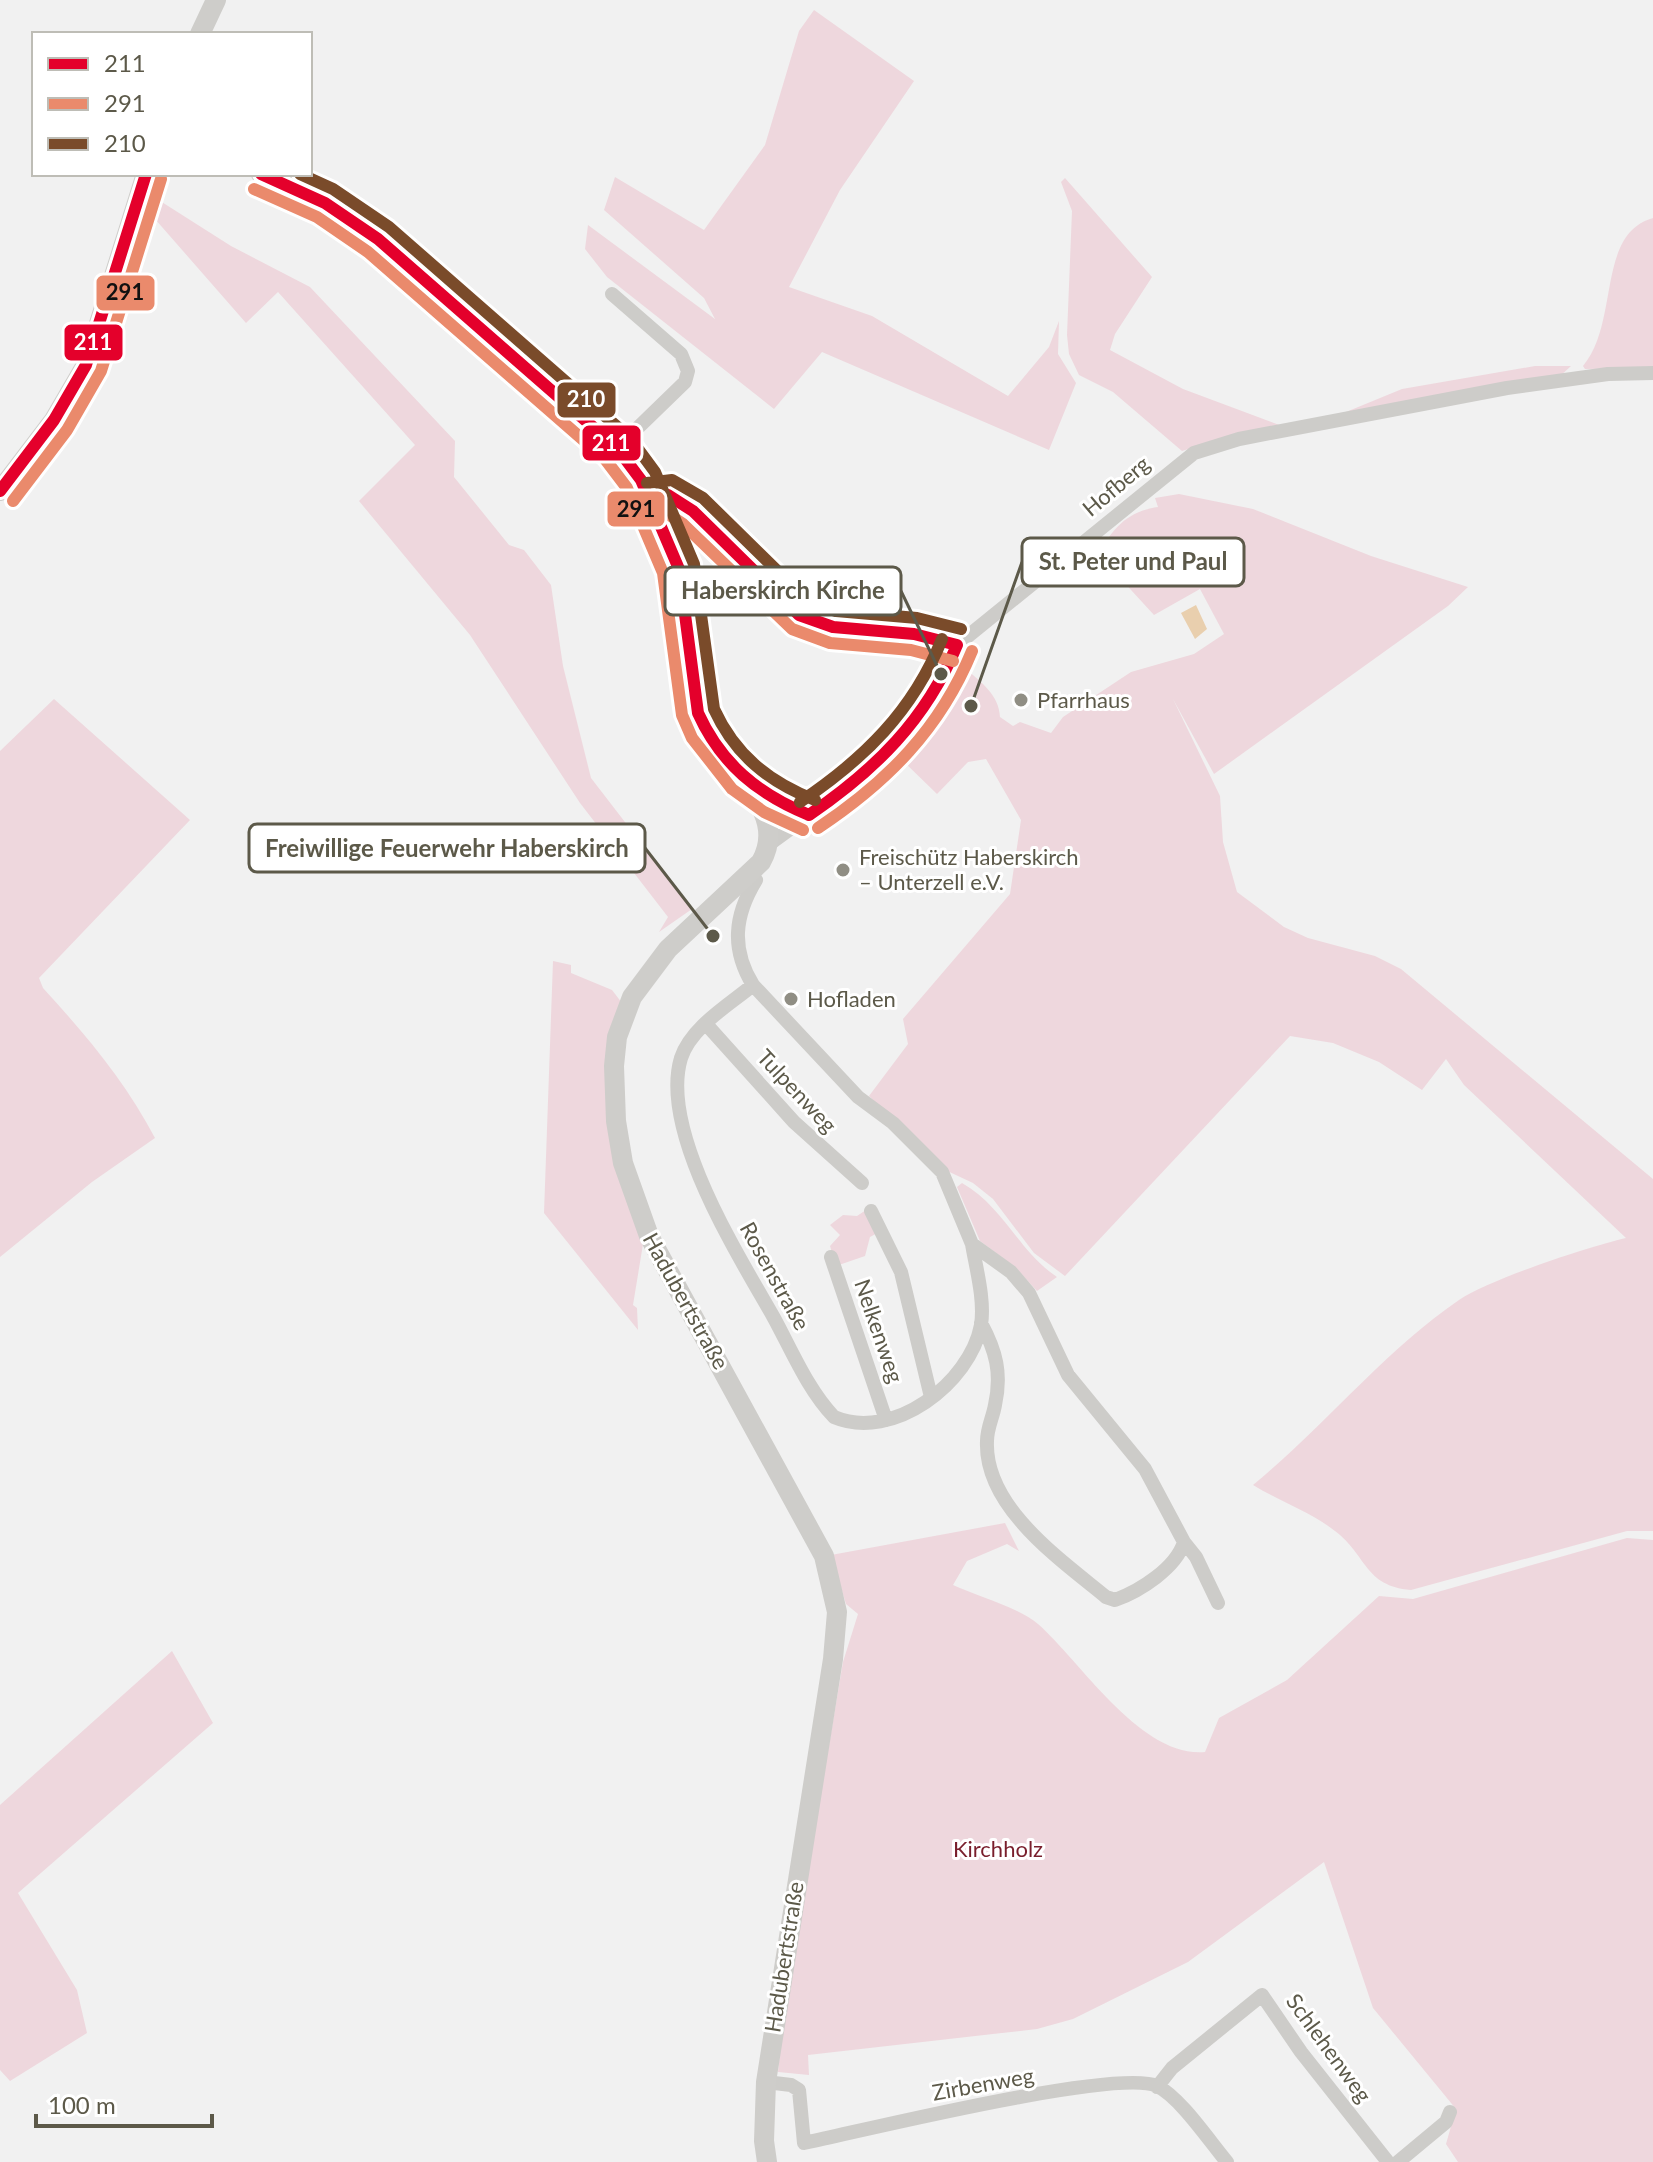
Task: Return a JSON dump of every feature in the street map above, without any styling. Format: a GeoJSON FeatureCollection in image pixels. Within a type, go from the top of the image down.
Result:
{"type":"FeatureCollection","features":[{"type":"Feature","properties":{"kind":"street"},"geometry":{"type":"LineString","coordinates":[[201,32],[216,0]]}},
{"type":"Feature","properties":{"kind":"street"},"geometry":{"type":"LineString","coordinates":[[0,491],[47,431],[86,365],[145,176]]}},
{"type":"Feature","properties":{"kind":"street"},"geometry":{"type":"LineString","coordinates":[[265,176],[325,203],[378,239],[617,448],[650,499],[679,569],[698,713],[720,753],[752,787],[763,812],[767,846],[842,794],[889,753],[925,713],[947,675],[957,645],[914,634],[833,627],[799,615],[693,511],[668,495],[650,499]]}},
{"type":"Feature","properties":{"kind":"street"},"geometry":{"type":"LineString","coordinates":[[612,294],[681,354],[688,371],[685,382],[617,448]]}},
{"type":"Feature","properties":{"kind":"street","name":"Hofberg"},"geometry":{"type":"LineString","coordinates":[[957,645],[1181,460],[1239,439],[1507,388],[1608,374],[1653,373]]}},
{"type":"Feature","properties":{"kind":"street","name":"Hadubertstraße"},"geometry":{"type":"LineString","coordinates":[[767,846],[761,862],[751,874],[668,949],[650,971],[626,1012],[617,1037],[614,1066],[623,1163],[649,1236],[814,1533],[835,1595],[833,1659],[766,2082],[764,2141],[767,2162]]}},
{"type":"Feature","properties":{"kind":"street","name":"Rosenstraße"},"geometry":{"type":"LineString","coordinates":[[751,874],[756,880],[738,918],[736,938],[740,964],[753,985],[858,1097],[893,1123],[936,1165],[952,1190],[972,1244],[981,1323],[996,1350],[999,1380],[987,1449],[995,1475],[1018,1520],[1106,1597],[1115,1600],[1170,1565],[1180,1555],[1184,1542]]}},
{"type":"Feature","properties":{"kind":"street","name":"Rosenstraße"},"geometry":{"type":"LineString","coordinates":[[753,985],[690,1038],[682,1055],[678,1078],[687,1138],[725,1233],[829,1412],[846,1422],[869,1425],[886,1420],[931,1397],[959,1372],[971,1354],[981,1323]]}},
{"type":"Feature","properties":{"kind":"street","name":"Tulpenweg"},"geometry":{"type":"LineString","coordinates":[[706,1024],[794,1122],[862,1183]]}},
{"type":"Feature","properties":{"kind":"street"},"geometry":{"type":"LineString","coordinates":[[871,1211],[901,1272],[931,1397]]}},
{"type":"Feature","properties":{"kind":"street"},"geometry":{"type":"LineString","coordinates":[[972,1244],[1011,1272],[1029,1293],[1068,1375],[1145,1469],[1184,1542],[1196,1557],[1218,1603]]}},
{"type":"Feature","properties":{"kind":"street","name":"Nelkenweg"},"geometry":{"type":"LineString","coordinates":[[831,1257],[886,1420]]}},
{"type":"Feature","properties":{"kind":"street","name":"Schlehenweg"},"geometry":{"type":"LineString","coordinates":[[1157,2087],[1172,2068],[1262,1995],[1301,2052],[1388,2162]]}},
{"type":"Feature","properties":{"kind":"street","name":"Zirbenweg"},"geometry":{"type":"LineString","coordinates":[[766,2082],[790,2085],[799,2090],[804,2143],[1077,2089],[1130,2082],[1157,2087]]}},
{"type":"Feature","properties":{"kind":"street"},"geometry":{"type":"LineString","coordinates":[[1157,2087],[1180,2107],[1227,2162]]}},
{"type":"Feature","properties":{"kind":"street"},"geometry":{"type":"LineString","coordinates":[[1398,2162],[1446,2122],[1450,2112]]}},
{"type":"Feature","properties":{"kind":"green space"},"geometry":{"type":"Polygon","coordinates":[[[814,10],[914,81],[840,190],[789,287],[872,316],[1008,396],[1049,347],[1059,321],[1058,354],[1076,383],[1049,450],[822,352],[774,409],[607,277],[585,249],[588,225],[715,319],[704,298],[604,210],[615,177],[704,230],[765,145],[799,31],[814,10]]]}},
{"type":"Feature","properties":{"kind":"green space"},"geometry":{"type":"Polygon","coordinates":[[[1065,178],[1152,277],[1115,334],[1110,350],[1183,389],[1282,426],[1240,433],[1182,451],[1113,392],[1079,375],[1069,354],[1067,335],[1072,211],[1061,182],[1065,178]]]}},
{"type":"Feature","properties":{"kind":"green space"},"geometry":{"type":"Polygon","coordinates":[[[146,192],[231,246],[310,287],[455,441],[454,477],[509,545],[524,550],[551,585],[563,666],[591,778],[692,909],[659,932],[668,917],[580,803],[470,635],[359,501],[415,445],[278,292],[246,323],[141,203],[146,192]]]}},
{"type":"Feature","properties":{"kind":"green space"},"geometry":{"type":"Polygon","coordinates":[[[1653,218],[1653,368],[1585,369],[1583,366],[1602,327],[1616,260],[1623,242],[1635,227],[1653,218]]]}},
{"type":"Feature","properties":{"kind":"green space"},"geometry":{"type":"Polygon","coordinates":[[[1535,366],[1571,366],[1557,379],[1346,412],[1402,389],[1535,366]]]}},
{"type":"Feature","properties":{"kind":"green space"},"geometry":{"type":"Polygon","coordinates":[[[1179,494],[1253,509],[1371,556],[1468,587],[1448,606],[1214,774],[1173,699],[1220,796],[1223,842],[1237,892],[1284,927],[1308,938],[1375,956],[1401,969],[1653,1179],[1653,1531],[1627,1531],[1411,1590],[1384,1582],[1367,1568],[1346,1540],[1335,1531],[1253,1485],[1379,1366],[1459,1300],[1515,1274],[1626,1238],[1464,1085],[1446,1059],[1422,1090],[1379,1062],[1333,1043],[1290,1036],[1065,1276],[1034,1253],[993,1199],[973,1183],[943,1169],[869,1096],[908,1044],[903,1019],[1010,894],[1021,820],[986,759],[968,762],[937,794],[901,759],[899,749],[924,726],[928,717],[936,719],[946,692],[967,670],[993,696],[1000,717],[1013,726],[1020,722],[1051,733],[1063,717],[1131,672],[1194,654],[1224,634],[1200,589],[1154,615],[1098,554],[1122,522],[1138,512],[1158,507],[1155,498],[1179,494]]]}},
{"type":"Feature","properties":{"kind":"green space"},"geometry":{"type":"Polygon","coordinates":[[[54,699],[190,820],[39,978],[43,988],[118,1078],[155,1138],[92,1182],[0,1257],[0,751],[54,699]]]}},
{"type":"Feature","properties":{"kind":"green space"},"geometry":{"type":"Polygon","coordinates":[[[553,961],[571,965],[571,973],[612,990],[622,1003],[610,1068],[644,1238],[633,1305],[637,1308],[638,1330],[544,1213],[553,961]]]}},
{"type":"Feature","properties":{"kind":"green space"},"geometry":{"type":"Polygon","coordinates":[[[962,1183],[989,1204],[1032,1255],[1057,1277],[1037,1291],[1015,1267],[980,1241],[957,1187],[962,1183]]]}},
{"type":"Feature","properties":{"kind":"green space"},"geometry":{"type":"Polygon","coordinates":[[[866,1210],[881,1231],[870,1237],[865,1256],[836,1266],[830,1246],[840,1235],[830,1225],[843,1215],[857,1216],[866,1210]]]}},
{"type":"Feature","properties":{"kind":"green space","name":"Kirchholz"},"geometry":{"type":"Polygon","coordinates":[[[1005,1523],[1019,1551],[1007,1544],[967,1561],[953,1585],[1010,1608],[1038,1624],[1114,1704],[1158,1740],[1181,1750],[1205,1752],[1219,1718],[1287,1680],[1379,1596],[1413,1599],[1627,1538],[1653,1540],[1653,2162],[1458,2162],[1446,2144],[1456,2109],[1373,2008],[1324,1862],[1188,1962],[1073,2019],[1037,2029],[808,2055],[809,2075],[778,2072],[785,2005],[843,1662],[858,1614],[846,1604],[831,1555],[1005,1523]]]}},
{"type":"Feature","properties":{"kind":"green space"},"geometry":{"type":"Polygon","coordinates":[[[172,1651],[213,1723],[18,1893],[77,1990],[87,2033],[10,2081],[0,2070],[0,1805],[172,1651]]]}},
{"type":"Feature","properties":{"kind":"shaded area"},"geometry":{"type":"Polygon","coordinates":[[[1196,605],[1207,629],[1195,639],[1181,613],[1196,605]]]}},
{"type":"Feature","properties":{"kind":"transit line","name":"211"},"geometry":{"type":"LineString","coordinates":[[0,491],[54,420],[86,365],[145,176]]}},
{"type":"Feature","properties":{"kind":"transit line","name":"211"},"geometry":{"type":"LineString","coordinates":[[265,176],[325,203],[378,239],[617,448],[641,480],[679,569],[698,713],[707,731],[743,775],[773,797],[809,815]]}},
{"type":"Feature","properties":{"kind":"transit line","name":"210"},"geometry":{"type":"LineString","coordinates":[[304,176],[333,189],[389,227],[630,438],[655,472],[694,564],[714,709],[722,725],[755,765],[783,785],[815,800]]}},
{"type":"Feature","properties":{"kind":"transit line","name":"291"},"geometry":{"type":"LineString","coordinates":[[13,501],[67,430],[101,371],[161,179]]}},
{"type":"Feature","properties":{"kind":"transit line","name":"291"},"geometry":{"type":"LineString","coordinates":[[254,189],[317,217],[368,252],[605,459],[627,488],[663,573],[682,715],[692,738],[732,789],[764,812],[803,830]]}},
{"type":"Feature","properties":{"kind":"transit line","name":"210"},"geometry":{"type":"LineString","coordinates":[[647,483],[672,480],[703,498],[808,601],[836,611],[917,618],[961,629]]}},
{"type":"Feature","properties":{"kind":"transit line","name":"211"},"geometry":{"type":"LineString","coordinates":[[650,499],[668,495],[693,511],[799,615],[833,627],[914,634],[957,645]]}},
{"type":"Feature","properties":{"kind":"transit line","name":"291"},"geometry":{"type":"LineString","coordinates":[[653,515],[665,512],[683,524],[792,629],[830,643],[911,650],[953,661]]}},
{"type":"Feature","properties":{"kind":"transit line","name":"210"},"geometry":{"type":"LineString","coordinates":[[800,802],[845,769],[884,731],[917,689],[942,639]]}},
{"type":"Feature","properties":{"kind":"transit line","name":"211"},"geometry":{"type":"LineString","coordinates":[[809,815],[856,780],[896,741],[930,697],[957,645]]}},
{"type":"Feature","properties":{"kind":"transit line","name":"291"},"geometry":{"type":"LineString","coordinates":[[818,828],[867,792],[909,752],[944,705],[972,651]]}},
{"type":"Feature","properties":{"kind":"place","name":"Haberskirch Kirche"},"geometry":{"type":"Point","coordinates":[941,674]}},
{"type":"Feature","properties":{"kind":"place","name":"Pfarrhaus"},"geometry":{"type":"Point","coordinates":[1021,700]}},
{"type":"Feature","properties":{"kind":"place","name":"St. Peter und Paul"},"geometry":{"type":"Point","coordinates":[971,706]}},
{"type":"Feature","properties":{"kind":"place","name":"Freischütz Haberskirch – Unterzell e.V."},"geometry":{"type":"Point","coordinates":[843,870]}},
{"type":"Feature","properties":{"kind":"place","name":"Freiwillige Feuerwehr Haberskirch"},"geometry":{"type":"Point","coordinates":[713,936]}},
{"type":"Feature","properties":{"kind":"place","name":"Hofladen"},"geometry":{"type":"Point","coordinates":[791,999]}}]}
